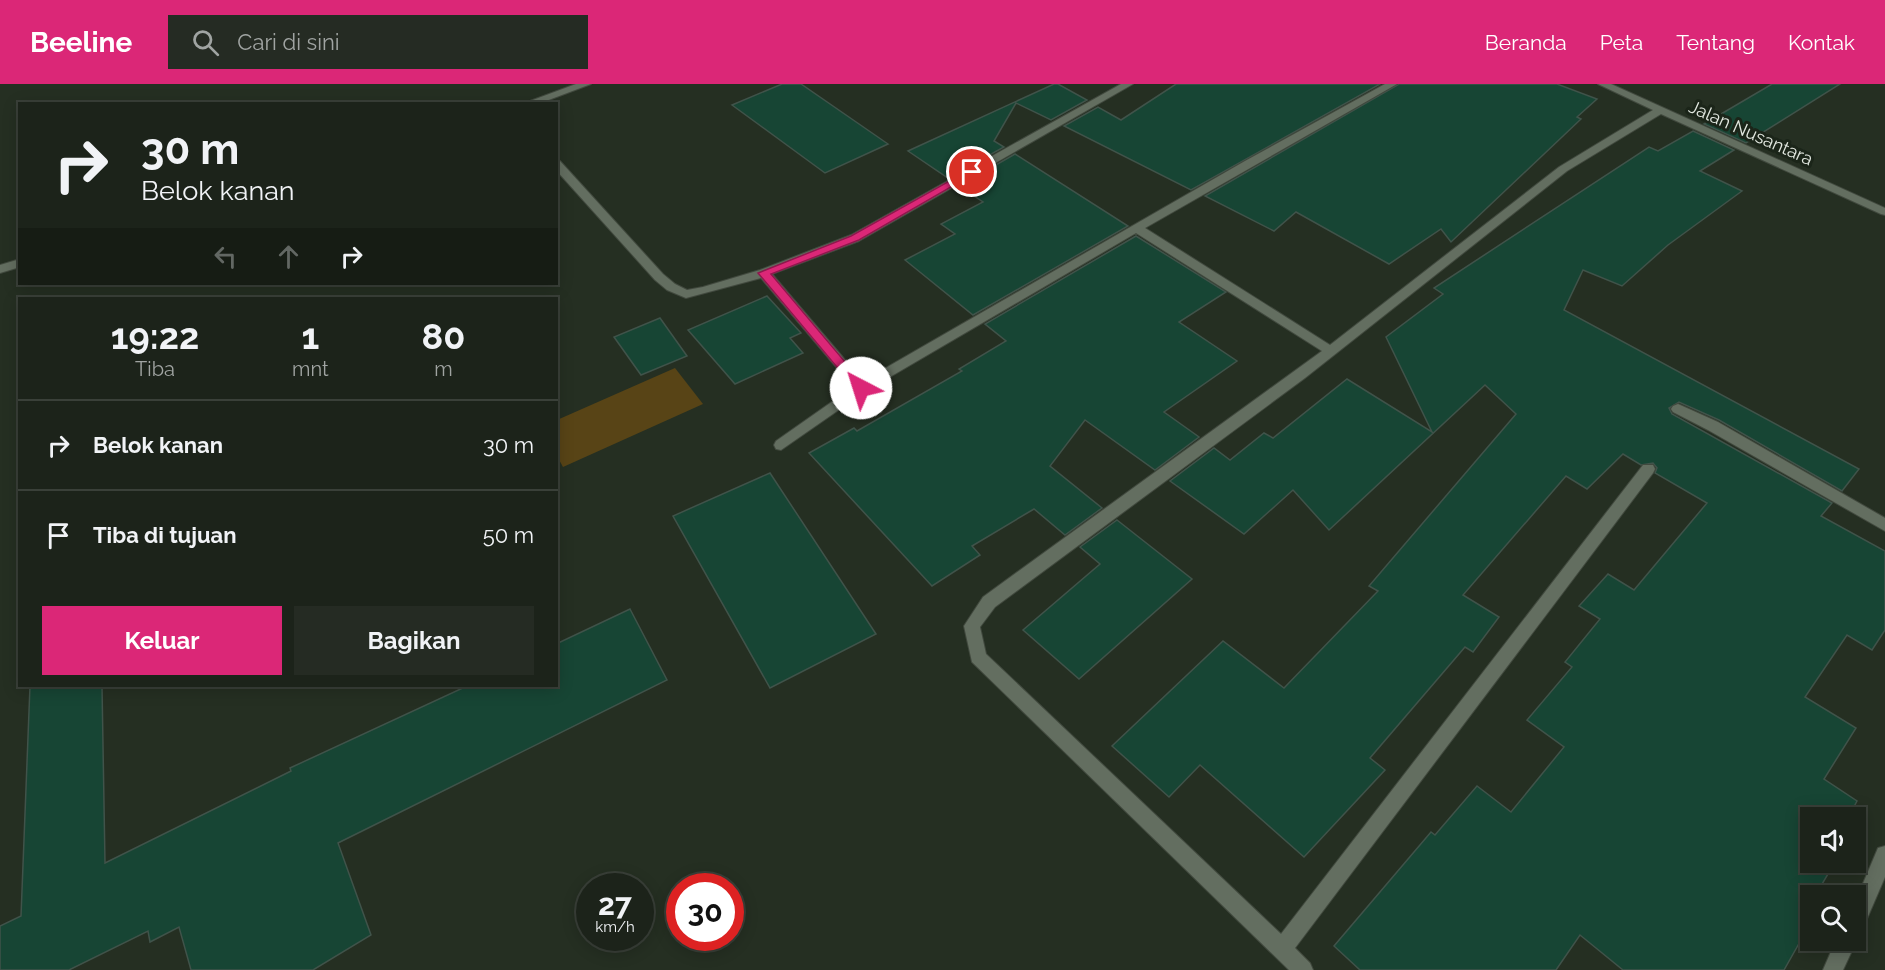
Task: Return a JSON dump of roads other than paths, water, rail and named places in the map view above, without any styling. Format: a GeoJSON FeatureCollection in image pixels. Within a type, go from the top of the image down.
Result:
{"type":"FeatureCollection","features":[{"type":"Feature","properties":{"kind":"street"},"geometry":{"type":"LineString","coordinates":[[533,102],[586,84]]}},
{"type":"Feature","properties":{"kind":"street"},"geometry":{"type":"LineString","coordinates":[[558,165],[659,277],[671,287],[686,294],[764,273],[855,238],[1128,84]]}},
{"type":"Feature","properties":{"kind":"street"},"geometry":{"type":"LineString","coordinates":[[781,446],[861,388],[1136,228],[1392,84]]}},
{"type":"Feature","properties":{"kind":"street","name":"Jalan Nusantara"},"geometry":{"type":"LineString","coordinates":[[1603,84],[1885,212]]}},
{"type":"Feature","properties":{"kind":"street"},"geometry":{"type":"LineString","coordinates":[[1303,970],[978,657],[972,626],[989,602],[1332,351],[1563,170],[1661,110]]}},
{"type":"Feature","properties":{"kind":"street"},"geometry":{"type":"LineString","coordinates":[[1136,228],[1332,351]]}},
{"type":"Feature","properties":{"kind":"street"},"geometry":{"type":"LineString","coordinates":[[0,269],[18,264]]}},
{"type":"Feature","properties":{"kind":"street"},"geometry":{"type":"LineString","coordinates":[[764,273],[861,388]]}},
{"type":"Feature","properties":{"kind":"street"},"geometry":{"type":"LineString","coordinates":[[1678,409],[1742,442],[1885,525]]}},
{"type":"Feature","properties":{"kind":"street"},"geometry":{"type":"LineString","coordinates":[[1282,949],[1648,470]]}},
{"type":"Feature","properties":{"kind":"street"},"geometry":{"type":"LineString","coordinates":[[1866,905],[1880,883],[1885,855]]}},
{"type":"Feature","properties":{"kind":"street"},"geometry":{"type":"LineString","coordinates":[[1833,970],[1841,951]]}}]}
